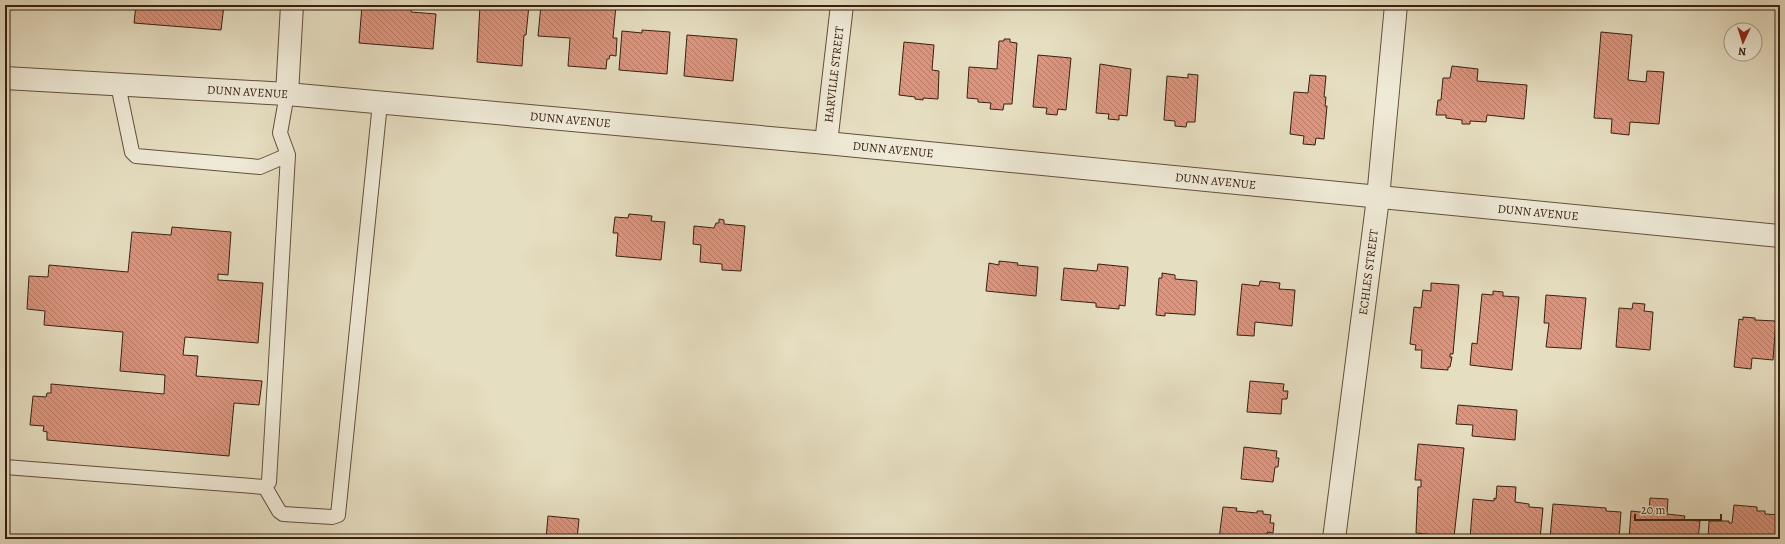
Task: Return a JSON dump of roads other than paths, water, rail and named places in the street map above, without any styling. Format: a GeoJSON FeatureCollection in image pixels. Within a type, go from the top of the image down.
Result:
{"type":"FeatureCollection","features":[{"type":"Feature","properties":{"kind":"street"},"geometry":{"type":"LineString","coordinates":[[287,94],[292,5]]}},
{"type":"Feature","properties":{"kind":"street","name":"HARVILLE STREET"},"geometry":{"type":"LineString","coordinates":[[826,143],[842,5]]}},
{"type":"Feature","properties":{"kind":"street","name":"ECHLES STREET"},"geometry":{"type":"LineString","coordinates":[[1334,539],[1378,198],[1396,5]]}},
{"type":"Feature","properties":{"kind":"street","name":"DUNN AVENUE"},"geometry":{"type":"LineString","coordinates":[[5,78],[287,94],[826,143],[1780,236]]}},
{"type":"Feature","properties":{"kind":"lane"},"geometry":{"type":"LineString","coordinates":[[118,84],[132,152],[136,156],[260,167],[288,155]]}},
{"type":"Feature","properties":{"kind":"lane"},"geometry":{"type":"LineString","coordinates":[[265,487],[269,482],[288,155],[280,133],[287,94]]}},
{"type":"Feature","properties":{"kind":"lane"},"geometry":{"type":"LineString","coordinates":[[265,487],[279,511],[283,514],[332,517],[338,514],[380,103]]}},
{"type":"Feature","properties":{"kind":"lane"},"geometry":{"type":"LineString","coordinates":[[5,467],[265,487]]}}]}
